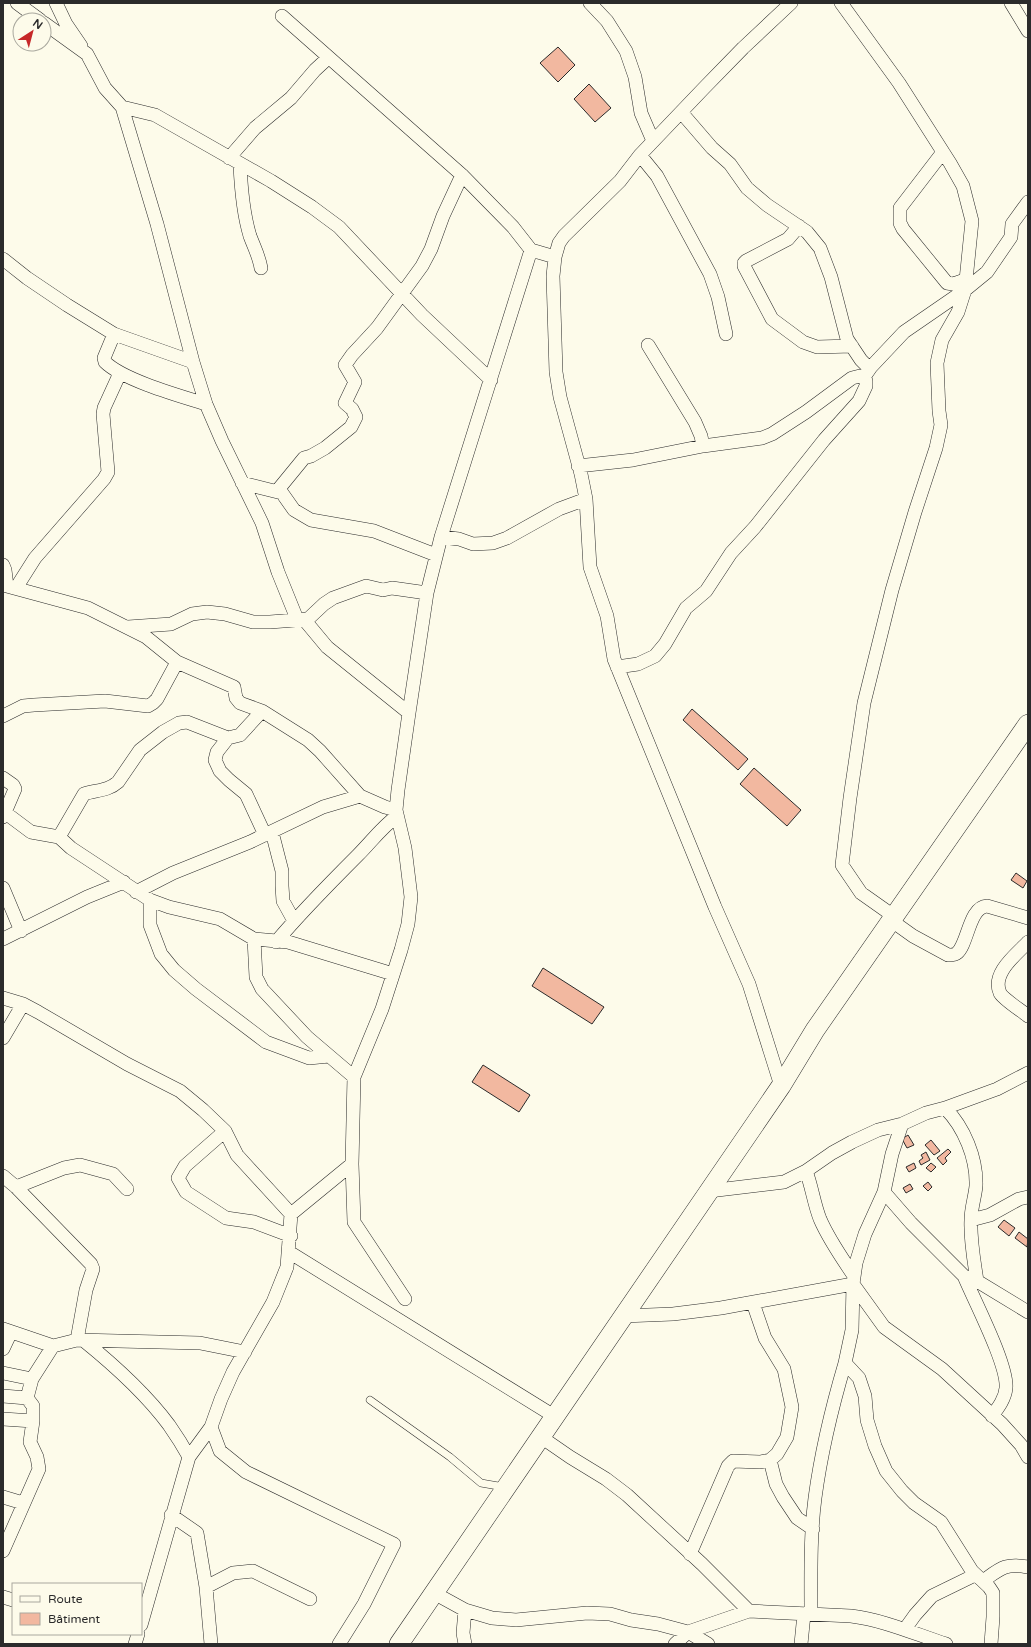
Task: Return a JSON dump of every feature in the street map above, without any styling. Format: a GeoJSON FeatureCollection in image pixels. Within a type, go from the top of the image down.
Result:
{"type":"FeatureCollection","features":[{"type":"Feature","properties":{"kind":"street"},"geometry":{"type":"LineString","coordinates":[[17,3],[29,12]]}},
{"type":"Feature","properties":{"kind":"street"},"geometry":{"type":"LineString","coordinates":[[56,3],[66,24],[87,54],[105,88],[122,107],[157,224],[193,362],[206,404],[262,523],[278,572],[302,619],[327,646],[408,713]]}},
{"type":"Feature","properties":{"kind":"street"},"geometry":{"type":"LineString","coordinates":[[590,3],[608,21],[626,51],[635,77],[641,113],[653,141]]}},
{"type":"Feature","properties":{"kind":"street"},"geometry":{"type":"LineString","coordinates":[[781,1086],[749,984],[715,907],[614,659],[607,616],[590,567],[586,499],[560,397],[556,372],[554,276],[555,256],[559,243],[564,236],[620,181],[640,155],[743,48],[791,3]]}},
{"type":"Feature","properties":{"kind":"street"},"geometry":{"type":"LineString","coordinates":[[841,3],[899,83],[943,152],[963,186],[972,221],[966,284],[958,312],[945,335],[939,351],[937,363],[941,425],[936,448],[892,590],[864,703],[842,865],[861,893],[913,936],[948,955],[957,954],[962,947],[969,927],[982,906],[987,906],[1028,918]]}},
{"type":"Feature","properties":{"kind":"street"},"geometry":{"type":"LineString","coordinates":[[1011,3],[1028,31]]}},
{"type":"Feature","properties":{"kind":"street"},"geometry":{"type":"LineString","coordinates":[[282,16],[462,176],[513,227],[531,250],[555,256]]}},
{"type":"Feature","properties":{"kind":"street"},"geometry":{"type":"LineString","coordinates":[[52,29],[87,54]]}},
{"type":"Feature","properties":{"kind":"street"},"geometry":{"type":"LineString","coordinates":[[261,268],[259,256],[250,235],[235,161],[255,128],[291,98],[315,70],[328,58]]}},
{"type":"Feature","properties":{"kind":"street"},"geometry":{"type":"LineString","coordinates":[[122,107],[155,115],[290,193],[339,227],[422,315],[491,380]]}},
{"type":"Feature","properties":{"kind":"street"},"geometry":{"type":"LineString","coordinates":[[617,667],[638,664],[655,656],[665,644],[686,608],[706,591],[732,553],[755,527],[824,440],[858,401],[866,386],[867,372],[865,364],[847,339],[842,315],[835,298],[831,277],[820,248],[807,232],[767,205],[747,188],[730,164],[712,148],[681,112]]}},
{"type":"Feature","properties":{"kind":"street"},"geometry":{"type":"LineString","coordinates":[[943,152],[900,208],[900,223],[903,229],[947,283],[966,284]]}},
{"type":"Feature","properties":{"kind":"street"},"geometry":{"type":"LineString","coordinates":[[640,155],[657,176],[710,274],[718,297],[726,334]]}},
{"type":"Feature","properties":{"kind":"street"},"geometry":{"type":"LineString","coordinates":[[277,491],[304,458],[311,456],[325,448],[351,427],[356,417],[352,409],[345,403],[355,382],[345,365],[352,355],[377,328],[402,294],[431,249],[443,216],[462,176]]}},
{"type":"Feature","properties":{"kind":"street"},"geometry":{"type":"LineString","coordinates":[[578,466],[633,460],[703,446],[762,438],[772,434],[806,412],[852,378],[867,372],[904,332],[966,284],[987,272],[1011,237],[1012,224],[1028,202]]}},
{"type":"Feature","properties":{"kind":"street"},"geometry":{"type":"LineString","coordinates":[[799,226],[788,239],[746,261],[744,266],[772,319],[803,342],[817,347],[852,346]]}},
{"type":"Feature","properties":{"kind":"street"},"geometry":{"type":"LineString","coordinates":[[405,1299],[354,1222],[352,1164],[354,1077],[382,1008],[408,924],[412,897],[405,848],[397,813],[398,790],[408,713],[427,593],[436,555],[531,250]]}},
{"type":"Feature","properties":{"kind":"street"},"geometry":{"type":"LineString","coordinates":[[3,259],[67,306],[114,334],[193,362]]}},
{"type":"Feature","properties":{"kind":"street"},"geometry":{"type":"LineString","coordinates":[[114,334],[104,358],[104,362],[120,373],[160,389],[206,404]]}},
{"type":"Feature","properties":{"kind":"street"},"geometry":{"type":"LineString","coordinates":[[648,345],[694,422],[701,436],[703,446]]}},
{"type":"Feature","properties":{"kind":"street"},"geometry":{"type":"LineString","coordinates":[[9,586],[104,479],[108,472],[103,414],[104,408],[120,373]]}},
{"type":"Feature","properties":{"kind":"street"},"geometry":{"type":"LineString","coordinates":[[242,483],[282,493],[294,510],[311,520],[374,531],[436,555]]}},
{"type":"Feature","properties":{"kind":"street"},"geometry":{"type":"LineString","coordinates":[[442,537],[459,538],[473,544],[492,544],[507,538],[559,509],[586,499]]}},
{"type":"Feature","properties":{"kind":"street"},"geometry":{"type":"LineString","coordinates":[[3,565],[9,586]]}},
{"type":"Feature","properties":{"kind":"street"},"geometry":{"type":"LineString","coordinates":[[9,586],[88,608],[146,637],[176,662],[234,687],[236,698],[240,702],[262,711],[283,723],[320,751],[360,796],[397,813]]}},
{"type":"Feature","properties":{"kind":"street"},"geometry":{"type":"LineString","coordinates":[[124,627],[172,624],[192,614],[207,612],[225,614],[253,622],[302,619],[333,598],[366,586],[383,590],[399,588],[427,593]]}},
{"type":"Feature","properties":{"kind":"street"},"geometry":{"type":"LineString","coordinates":[[3,716],[23,706],[34,705],[105,701],[148,706],[157,699],[176,662]]}},
{"type":"Feature","properties":{"kind":"street"},"geometry":{"type":"LineString","coordinates":[[59,837],[84,794],[108,789],[114,786],[140,750],[170,728],[179,723],[187,722],[228,738],[240,735],[262,711]]}},
{"type":"Feature","properties":{"kind":"street"},"geometry":{"type":"LineString","coordinates":[[399,1644],[781,1086],[815,1030],[1028,724]]}},
{"type":"Feature","properties":{"kind":"street"},"geometry":{"type":"LineString","coordinates":[[228,738],[217,752],[215,760],[220,771],[246,794],[269,833],[281,865],[283,901],[294,921]]}},
{"type":"Feature","properties":{"kind":"street"},"geometry":{"type":"LineString","coordinates":[[3,778],[13,785],[15,789],[4,814],[31,832],[59,837],[71,848],[150,900],[220,919],[254,939],[288,942],[393,974]]}},
{"type":"Feature","properties":{"kind":"street"},"geometry":{"type":"LineString","coordinates":[[136,892],[173,873],[269,833],[323,808],[360,796]]}},
{"type":"Feature","properties":{"kind":"street"},"geometry":{"type":"LineString","coordinates":[[276,942],[294,921],[377,836],[397,813]]}},
{"type":"Feature","properties":{"kind":"street"},"geometry":{"type":"LineString","coordinates":[[3,939],[87,897],[124,882]]}},
{"type":"Feature","properties":{"kind":"street"},"geometry":{"type":"LineString","coordinates":[[3,888],[20,930]]}},
{"type":"Feature","properties":{"kind":"street"},"geometry":{"type":"LineString","coordinates":[[150,900],[150,924],[160,954],[174,970],[196,989],[266,1042],[309,1058],[329,1056]]}},
{"type":"Feature","properties":{"kind":"street"},"geometry":{"type":"LineString","coordinates":[[254,939],[256,976],[262,988],[307,1038],[354,1077]]}},
{"type":"Feature","properties":{"kind":"street"},"geometry":{"type":"LineString","coordinates":[[1028,942],[1003,968],[998,983],[1000,994],[1028,1016]]}},
{"type":"Feature","properties":{"kind":"street"},"geometry":{"type":"LineString","coordinates":[[3,998],[23,1004],[64,1026],[127,1064],[180,1091],[225,1131],[237,1155],[291,1214],[291,1236],[287,1267],[273,1302],[221,1399],[211,1427],[189,1457],[142,1620]]}},
{"type":"Feature","properties":{"kind":"street"},"geometry":{"type":"LineString","coordinates":[[3,1038],[23,1004]]}},
{"type":"Feature","properties":{"kind":"street"},"geometry":{"type":"LineString","coordinates":[[709,1191],[784,1182],[806,1171],[832,1153],[878,1130],[902,1124],[926,1113],[945,1108],[997,1089],[1028,1073]]}},
{"type":"Feature","properties":{"kind":"street"},"geometry":{"type":"LineString","coordinates":[[945,1108],[952,1116],[968,1144],[974,1165],[976,1186],[971,1220],[972,1252],[977,1280]]}},
{"type":"Feature","properties":{"kind":"street"},"geometry":{"type":"LineString","coordinates":[[801,1644],[807,1614],[815,1498],[835,1397],[845,1363],[852,1330],[856,1263],[865,1234],[884,1192],[892,1154],[902,1124]]}},
{"type":"Feature","properties":{"kind":"street"},"geometry":{"type":"LineString","coordinates":[[225,1131],[185,1166],[178,1178],[186,1192],[226,1218],[254,1222],[291,1236]]}},
{"type":"Feature","properties":{"kind":"street"},"geometry":{"type":"LineString","coordinates":[[291,1214],[352,1164]]}},
{"type":"Feature","properties":{"kind":"street"},"geometry":{"type":"LineString","coordinates":[[16,1187],[64,1168],[80,1165],[113,1174],[127,1189]]}},
{"type":"Feature","properties":{"kind":"street"},"geometry":{"type":"LineString","coordinates":[[806,1171],[820,1220],[830,1240],[884,1327],[942,1369],[1021,1445],[1028,1457]]}},
{"type":"Feature","properties":{"kind":"street"},"geometry":{"type":"LineString","coordinates":[[3,1176],[16,1187],[91,1264],[93,1269],[86,1290],[80,1340]]}},
{"type":"Feature","properties":{"kind":"street"},"geometry":{"type":"LineString","coordinates":[[884,1192],[911,1223],[964,1276],[995,1347],[1006,1385],[1004,1397],[992,1416]]}},
{"type":"Feature","properties":{"kind":"street"},"geometry":{"type":"LineString","coordinates":[[971,1220],[990,1215],[1019,1199],[1028,1197]]}},
{"type":"Feature","properties":{"kind":"street"},"geometry":{"type":"LineString","coordinates":[[289,1252],[554,1416]]}},
{"type":"Feature","properties":{"kind":"street"},"geometry":{"type":"LineString","coordinates":[[964,1276],[977,1280],[1028,1312]]}},
{"type":"Feature","properties":{"kind":"street"},"geometry":{"type":"LineString","coordinates":[[623,1316],[673,1314],[753,1303],[854,1280]]}},
{"type":"Feature","properties":{"kind":"street"},"geometry":{"type":"LineString","coordinates":[[690,1554],[728,1466],[734,1461],[760,1462],[770,1460],[777,1454],[787,1437],[792,1408],[784,1369],[765,1338],[753,1303]]}},
{"type":"Feature","properties":{"kind":"street"},"geometry":{"type":"LineString","coordinates":[[3,1349],[7,1331],[52,1346],[80,1340],[200,1343],[245,1352]]}},
{"type":"Feature","properties":{"kind":"street"},"geometry":{"type":"LineString","coordinates":[[80,1340],[123,1374],[142,1394],[168,1425],[189,1457]]}},
{"type":"Feature","properties":{"kind":"street"},"geometry":{"type":"LineString","coordinates":[[3,1551],[39,1468],[38,1457],[30,1442],[33,1422],[33,1406],[28,1398],[32,1379],[52,1346]]}},
{"type":"Feature","properties":{"kind":"street"},"geometry":{"type":"LineString","coordinates":[[845,1363],[859,1378],[865,1396],[867,1420],[875,1446],[886,1471],[902,1491],[941,1522],[979,1578],[991,1590],[994,1598],[991,1644]]}},
{"type":"Feature","properties":{"kind":"street"},"geometry":{"type":"LineString","coordinates":[[3,1374],[32,1379]]}},
{"type":"Feature","properties":{"kind":"street"},"geometry":{"type":"LineString","coordinates":[[3,1396],[28,1398]]}},
{"type":"Feature","properties":{"kind":"street"},"geometry":{"type":"LineString","coordinates":[[3,1419],[33,1422]]}},
{"type":"Feature","properties":{"kind":"street"},"geometry":{"type":"LineString","coordinates":[[211,1427],[220,1451],[246,1472],[394,1544],[364,1604],[339,1644]]}},
{"type":"Feature","properties":{"kind":"street"},"geometry":{"type":"LineString","coordinates":[[540,1437],[606,1479],[627,1495],[750,1612]]}},
{"type":"Feature","properties":{"kind":"street"},"geometry":{"type":"LineString","coordinates":[[770,1460],[776,1484],[783,1498],[797,1518],[813,1529]]}},
{"type":"Feature","properties":{"kind":"street"},"geometry":{"type":"LineString","coordinates":[[3,1497],[23,1503]]}},
{"type":"Feature","properties":{"kind":"street"},"geometry":{"type":"LineString","coordinates":[[171,1515],[197,1533],[206,1587],[211,1644]]}},
{"type":"Feature","properties":{"kind":"street"},"geometry":{"type":"LineString","coordinates":[[905,1629],[932,1596],[979,1578],[1007,1565],[1013,1564],[1028,1567]]}},
{"type":"Feature","properties":{"kind":"street"},"geometry":{"type":"LineString","coordinates":[[206,1587],[233,1573],[253,1571],[310,1599]]}},
{"type":"Feature","properties":{"kind":"street"},"geometry":{"type":"LineString","coordinates":[[434,1594],[464,1610],[492,1618],[516,1620],[587,1613],[610,1614],[688,1632],[708,1644]]}},
{"type":"Feature","properties":{"kind":"street"},"geometry":{"type":"LineString","coordinates":[[464,1610],[463,1633],[465,1644]]}},
{"type":"Feature","properties":{"kind":"street"},"geometry":{"type":"LineString","coordinates":[[675,1644],[688,1632],[750,1612],[864,1618],[905,1629],[946,1644]]}},
{"type":"Feature","properties":{"kind":"lane"},"geometry":{"type":"LineString","coordinates":[[370,1400],[450,1456],[480,1483],[506,1487]]}},
{"type":"Feature","properties":{"kind":"building"},"geometry":{"type":"Polygon","coordinates":[[[558,47],[575,65],[558,82],[540,63],[558,47]]]}},
{"type":"Feature","properties":{"kind":"building"},"geometry":{"type":"Polygon","coordinates":[[[589,84],[611,108],[595,122],[574,99],[589,84]]]}},
{"type":"Feature","properties":{"kind":"building"},"geometry":{"type":"Polygon","coordinates":[[[692,709],[748,759],[738,770],[683,720],[692,709]]]}},
{"type":"Feature","properties":{"kind":"building"},"geometry":{"type":"Polygon","coordinates":[[[754,768],[801,810],[787,826],[740,784],[754,768]]]}},
{"type":"Feature","properties":{"kind":"building"},"geometry":{"type":"Polygon","coordinates":[[[1016,873],[1027,881],[1023,888],[1011,880],[1016,873]]]}},
{"type":"Feature","properties":{"kind":"building"},"geometry":{"type":"Polygon","coordinates":[[[543,968],[604,1007],[592,1024],[532,986],[543,968]]]}},
{"type":"Feature","properties":{"kind":"building"},"geometry":{"type":"Polygon","coordinates":[[[483,1065],[530,1095],[519,1112],[472,1082],[483,1065]]]}},
{"type":"Feature","properties":{"kind":"building"},"geometry":{"type":"Polygon","coordinates":[[[908,1135],[914,1145],[907,1148],[902,1139],[908,1135]]]}},
{"type":"Feature","properties":{"kind":"building"},"geometry":{"type":"Polygon","coordinates":[[[931,1140],[940,1151],[934,1155],[925,1145],[931,1140]]]}},
{"type":"Feature","properties":{"kind":"building"},"geometry":{"type":"Polygon","coordinates":[[[948,1149],[951,1152],[945,1158],[947,1161],[943,1165],[937,1158],[948,1149]]]}},
{"type":"Feature","properties":{"kind":"building"},"geometry":{"type":"Polygon","coordinates":[[[926,1152],[930,1160],[921,1165],[919,1161],[923,1158],[921,1155],[926,1152]]]}},
{"type":"Feature","properties":{"kind":"building"},"geometry":{"type":"Polygon","coordinates":[[[914,1163],[916,1168],[909,1172],[906,1167],[914,1163]]]}},
{"type":"Feature","properties":{"kind":"building"},"geometry":{"type":"Polygon","coordinates":[[[931,1163],[936,1167],[931,1172],[926,1168],[931,1163]]]}},
{"type":"Feature","properties":{"kind":"building"},"geometry":{"type":"Polygon","coordinates":[[[928,1182],[932,1187],[928,1191],[923,1186],[928,1182]]]}},
{"type":"Feature","properties":{"kind":"building"},"geometry":{"type":"Polygon","coordinates":[[[910,1184],[913,1189],[906,1193],[903,1188],[910,1184]]]}},
{"type":"Feature","properties":{"kind":"building"},"geometry":{"type":"Polygon","coordinates":[[[1004,1220],[1015,1228],[1009,1236],[998,1227],[1004,1220]]]}},
{"type":"Feature","properties":{"kind":"building"},"geometry":{"type":"Polygon","coordinates":[[[1019,1232],[1028,1239],[1027,1247],[1015,1238],[1019,1232]]]}}]}
